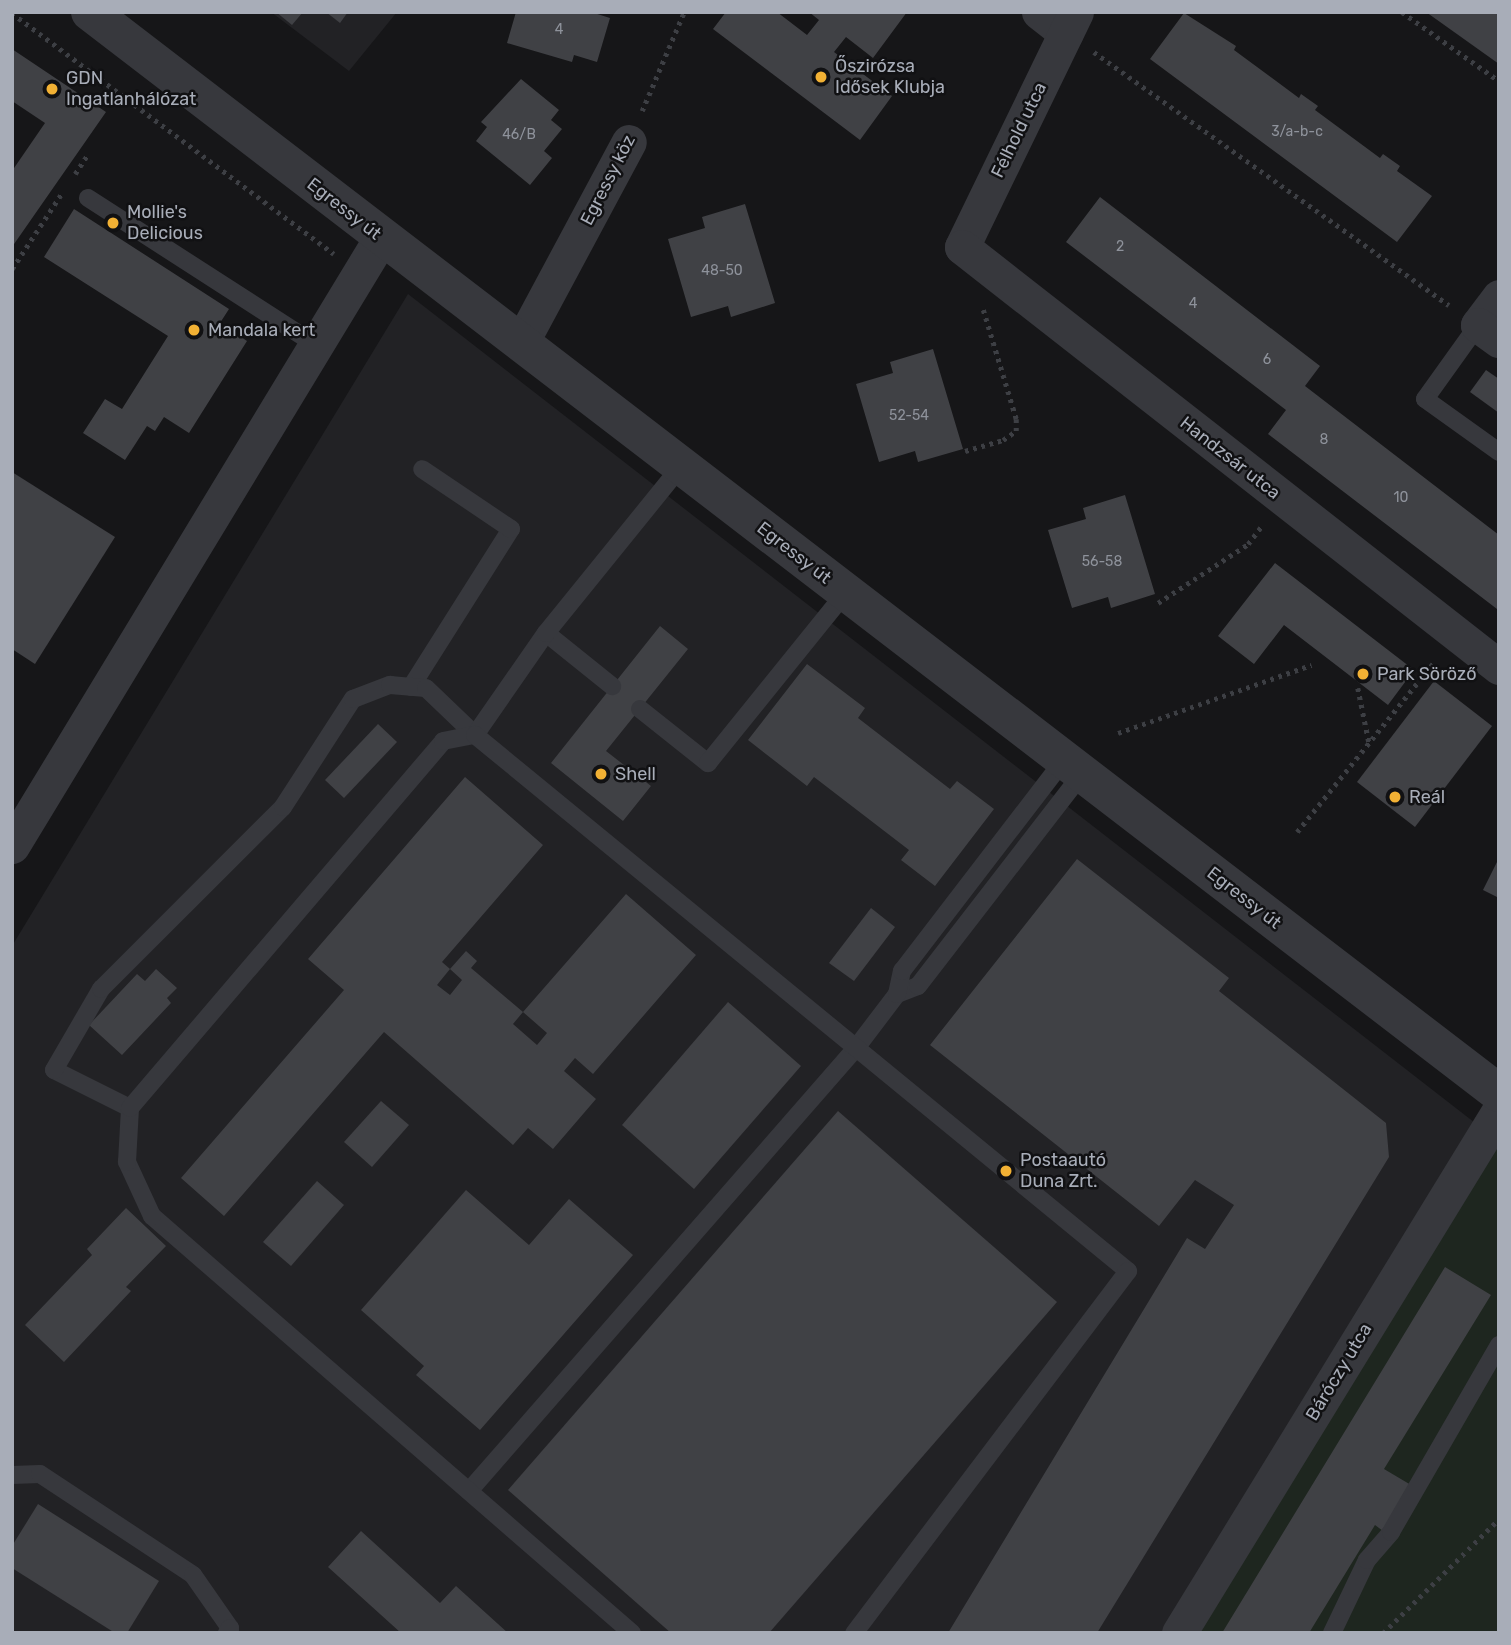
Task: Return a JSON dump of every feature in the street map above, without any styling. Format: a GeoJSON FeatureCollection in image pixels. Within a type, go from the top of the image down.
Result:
{"type":"FeatureCollection","features":[{"type":"Feature","properties":{"kind":"street","name":"Egressy út"},"geometry":{"type":"LineString","coordinates":[[90,12],[380,238],[1499,1093]]}},
{"type":"Feature","properties":{"kind":"street"},"geometry":{"type":"LineString","coordinates":[[1039,12],[1071,23]]}},
{"type":"Feature","properties":{"kind":"street","name":"Félhold utca"},"geometry":{"type":"LineString","coordinates":[[962,247],[1071,23]]}},
{"type":"Feature","properties":{"kind":"street","name":"Egressy köz"},"geometry":{"type":"LineString","coordinates":[[521,344],[629,142]]}},
{"type":"Feature","properties":{"kind":"street"},"geometry":{"type":"LineString","coordinates":[[12,846],[380,238]]}},
{"type":"Feature","properties":{"kind":"street","name":"Handzsár utca"},"geometry":{"type":"LineString","coordinates":[[962,247],[1499,667]]}},
{"type":"Feature","properties":{"kind":"street"},"geometry":{"type":"LineString","coordinates":[[1489,333],[1499,297]]}},
{"type":"Feature","properties":{"kind":"street","name":"Báróczy utca"},"geometry":{"type":"LineString","coordinates":[[1180,1633],[1499,1111]]}},
{"type":"Feature","properties":{"kind":"lane"},"geometry":{"type":"LineString","coordinates":[[88,198],[316,345]]}},
{"type":"Feature","properties":{"kind":"lane"},"geometry":{"type":"LineString","coordinates":[[1489,333],[1425,399],[1499,452]]}},
{"type":"Feature","properties":{"kind":"lane"},"geometry":{"type":"LineString","coordinates":[[632,1633],[152,1216],[127,1162],[130,1108],[443,740],[475,735],[546,633],[681,466]]}},
{"type":"Feature","properties":{"kind":"lane"},"geometry":{"type":"LineString","coordinates":[[411,687],[511,529],[422,469]]}},
{"type":"Feature","properties":{"kind":"lane"},"geometry":{"type":"LineString","coordinates":[[640,709],[708,763],[846,592]]}},
{"type":"Feature","properties":{"kind":"lane"},"geometry":{"type":"LineString","coordinates":[[546,633],[612,686]]}},
{"type":"Feature","properties":{"kind":"lane"},"geometry":{"type":"LineString","coordinates":[[130,1108],[54,1070],[101,989],[283,807],[353,699],[390,685],[426,688],[475,735],[1128,1271],[854,1633]]}},
{"type":"Feature","properties":{"kind":"lane"},"geometry":{"type":"LineString","coordinates":[[469,1491],[856,1048],[898,994],[902,971],[1073,767]]}},
{"type":"Feature","properties":{"kind":"lane"},"geometry":{"type":"LineString","coordinates":[[1332,1633],[1367,1560],[1391,1532],[1499,1345]]}},
{"type":"Feature","properties":{"kind":"lane"},"geometry":{"type":"LineString","coordinates":[[12,1475],[40,1474],[193,1574],[230,1628],[227,1633]]}},
{"type":"Feature","properties":{"kind":"path","name":"Egressy köz"},"geometry":{"type":"LineString","coordinates":[[629,142],[684,12]]}},
{"type":"Feature","properties":{"kind":"path"},"geometry":{"type":"LineString","coordinates":[[1402,12],[1499,82]]}},
{"type":"Feature","properties":{"kind":"path"},"geometry":{"type":"LineString","coordinates":[[12,13],[359,273]]}},
{"type":"Feature","properties":{"kind":"path"},"geometry":{"type":"LineString","coordinates":[[1071,23],[1489,333]]}},
{"type":"Feature","properties":{"kind":"path"},"geometry":{"type":"LineString","coordinates":[[12,269],[88,154]]}},
{"type":"Feature","properties":{"kind":"path"},"geometry":{"type":"LineString","coordinates":[[965,451],[1003,440],[1016,431],[1016,419],[979,297]]}},
{"type":"Feature","properties":{"kind":"path"},"geometry":{"type":"LineString","coordinates":[[1158,603],[1248,544],[1256,531]]}},
{"type":"Feature","properties":{"kind":"path"},"geometry":{"type":"LineString","coordinates":[[1118,733],[1311,665]]}},
{"type":"Feature","properties":{"kind":"path"},"geometry":{"type":"LineString","coordinates":[[1297,832],[1423,676]]}},
{"type":"Feature","properties":{"kind":"path"},"geometry":{"type":"LineString","coordinates":[[1358,688],[1369,743]]}},
{"type":"Feature","properties":{"kind":"path"},"geometry":{"type":"LineString","coordinates":[[1383,1633],[1499,1519]]}},
{"type":"Feature","properties":{"kind":"shaded area"},"geometry":{"type":"Polygon","coordinates":[[[271,12],[397,12],[349,71],[271,12]]]}},
{"type":"Feature","properties":{"kind":"shaded area"},"geometry":{"type":"Polygon","coordinates":[[[408,294],[1479,1126],[1170,1633],[12,1633],[12,946],[408,294]]]}},
{"type":"Feature","properties":{"kind":"shaded area"},"geometry":{"type":"Polygon","coordinates":[[[1499,1111],[1499,1633],[1179,1633],[1499,1111]]]}},
{"type":"Feature","properties":{"kind":"building"},"geometry":{"type":"Polygon","coordinates":[[[276,12],[303,12],[292,25],[276,12]]]}},
{"type":"Feature","properties":{"kind":"building"},"geometry":{"type":"Polygon","coordinates":[[[326,12],[348,12],[340,23],[326,12]]]}},
{"type":"Feature","properties":{"kind":"building"},"geometry":{"type":"Polygon","coordinates":[[[516,12],[591,12],[610,18],[597,62],[574,55],[572,62],[507,43],[516,12]]]}},
{"type":"Feature","properties":{"kind":"building","name":"Őszirózsa Idősek Klubja"},"geometry":{"type":"Polygon","coordinates":[[[726,12],[777,12],[807,35],[819,20],[809,12],[907,12],[873,58],[846,37],[834,52],[892,96],[860,140],[713,29],[726,12]]]}},
{"type":"Feature","properties":{"kind":"building"},"geometry":{"type":"Polygon","coordinates":[[[1426,12],[1499,12],[1499,64],[1426,12]]]}},
{"type":"Feature","properties":{"kind":"building"},"geometry":{"type":"Polygon","coordinates":[[[1184,13],[1236,46],[1234,50],[1299,98],[1301,94],[1318,106],[1315,110],[1380,158],[1383,154],[1400,166],[1397,171],[1432,196],[1397,242],[1150,59],[1184,13]]]}},
{"type":"Feature","properties":{"kind":"building"},"geometry":{"type":"Polygon","coordinates":[[[12,49],[106,112],[12,247],[12,171],[45,123],[12,101],[12,49]]]}},
{"type":"Feature","properties":{"kind":"building"},"geometry":{"type":"Polygon","coordinates":[[[521,79],[559,110],[551,120],[562,129],[544,151],[552,158],[530,185],[476,141],[487,127],[481,122],[521,79]]]}},
{"type":"Feature","properties":{"kind":"building"},"geometry":{"type":"Polygon","coordinates":[[[1100,197],[1320,366],[1305,386],[1499,535],[1497,609],[1268,434],[1286,410],[1066,242],[1100,197]]]}},
{"type":"Feature","properties":{"kind":"building"},"geometry":{"type":"Polygon","coordinates":[[[745,204],[775,303],[731,317],[728,306],[691,317],[668,239],[705,228],[702,217],[745,204]]]}},
{"type":"Feature","properties":{"kind":"building","name":"Mandala kert"},"geometry":{"type":"Polygon","coordinates":[[[74,209],[229,309],[220,323],[247,341],[189,433],[164,417],[155,431],[147,426],[125,460],[83,433],[105,399],[122,409],[168,336],[44,257],[74,209]]]}},
{"type":"Feature","properties":{"kind":"building"},"geometry":{"type":"Polygon","coordinates":[[[933,349],[963,449],[918,462],[915,451],[879,462],[856,384],[893,373],[890,362],[933,349]]]}},
{"type":"Feature","properties":{"kind":"building"},"geometry":{"type":"Polygon","coordinates":[[[1486,370],[1499,379],[1499,413],[1470,392],[1486,370]]]}},
{"type":"Feature","properties":{"kind":"building"},"geometry":{"type":"Polygon","coordinates":[[[12,472],[115,537],[35,664],[12,649],[12,472]]]}},
{"type":"Feature","properties":{"kind":"building"},"geometry":{"type":"Polygon","coordinates":[[[1125,495],[1155,594],[1111,608],[1108,597],[1072,608],[1048,530],[1086,519],[1083,508],[1125,495]]]}},
{"type":"Feature","properties":{"kind":"building"},"geometry":{"type":"Polygon","coordinates":[[[1275,563],[1414,670],[1388,705],[1284,625],[1254,664],[1218,636],[1275,563]]]}},
{"type":"Feature","properties":{"kind":"building"},"geometry":{"type":"Polygon","coordinates":[[[660,626],[688,649],[606,751],[651,786],[623,821],[551,763],[660,626]]]}},
{"type":"Feature","properties":{"kind":"building"},"geometry":{"type":"Polygon","coordinates":[[[807,664],[865,708],[858,718],[950,789],[957,781],[994,809],[935,886],[901,860],[909,850],[814,777],[807,786],[748,740],[807,664]]]}},
{"type":"Feature","properties":{"kind":"building"},"geometry":{"type":"Polygon","coordinates":[[[1434,681],[1492,726],[1415,827],[1357,782],[1434,681]]]}},
{"type":"Feature","properties":{"kind":"building"},"geometry":{"type":"Polygon","coordinates":[[[378,724],[397,742],[344,798],[325,780],[378,724]]]}},
{"type":"Feature","properties":{"kind":"building"},"geometry":{"type":"Polygon","coordinates":[[[465,777],[543,845],[442,962],[450,969],[466,951],[477,961],[471,968],[523,1012],[626,894],[696,955],[593,1074],[575,1058],[564,1071],[596,1099],[553,1149],[528,1128],[513,1145],[384,1032],[224,1216],[181,1178],[344,990],[308,959],[465,777]],[[450,969],[437,985],[450,995],[462,980],[450,969]],[[523,1012],[513,1024],[537,1045],[547,1033],[523,1012]]]}},
{"type":"Feature","properties":{"kind":"building"},"geometry":{"type":"Polygon","coordinates":[[[1499,858],[1499,898],[1483,890],[1499,858]]]}},
{"type":"Feature","properties":{"kind":"building"},"geometry":{"type":"Polygon","coordinates":[[[1077,859],[1229,978],[1219,991],[1386,1123],[1389,1157],[1097,1633],[948,1633],[1187,1238],[1205,1249],[1234,1205],[1195,1180],[1159,1226],[930,1045],[1077,859]]]}},
{"type":"Feature","properties":{"kind":"building"},"geometry":{"type":"Polygon","coordinates":[[[871,908],[895,927],[854,981],[829,963],[871,908]]]}},
{"type":"Feature","properties":{"kind":"building"},"geometry":{"type":"Polygon","coordinates":[[[156,969],[177,988],[167,998],[171,1003],[122,1055],[89,1025],[137,974],[145,981],[156,969]]]}},
{"type":"Feature","properties":{"kind":"building"},"geometry":{"type":"Polygon","coordinates":[[[728,1002],[801,1066],[694,1189],[622,1125],[728,1002]]]}},
{"type":"Feature","properties":{"kind":"building"},"geometry":{"type":"Polygon","coordinates":[[[381,1101],[409,1125],[372,1167],[344,1142],[381,1101]]]}},
{"type":"Feature","properties":{"kind":"building"},"geometry":{"type":"Polygon","coordinates":[[[838,1111],[1057,1302],[769,1633],[671,1633],[508,1490],[838,1111]]]}},
{"type":"Feature","properties":{"kind":"building"},"geometry":{"type":"Polygon","coordinates":[[[317,1181],[344,1205],[291,1266],[263,1242],[317,1181]]]}},
{"type":"Feature","properties":{"kind":"building"},"geometry":{"type":"Polygon","coordinates":[[[466,1190],[529,1245],[569,1199],[633,1255],[480,1430],[416,1375],[424,1366],[361,1310],[466,1190]]]}},
{"type":"Feature","properties":{"kind":"building"},"geometry":{"type":"Polygon","coordinates":[[[126,1208],[166,1246],[126,1287],[131,1291],[64,1362],[25,1325],[92,1255],[87,1249],[126,1208]]]}},
{"type":"Feature","properties":{"kind":"building"},"geometry":{"type":"Polygon","coordinates":[[[1445,1267],[1491,1295],[1384,1469],[1411,1485],[1383,1531],[1375,1525],[1309,1633],[1222,1633],[1445,1267]]]}},
{"type":"Feature","properties":{"kind":"building"},"geometry":{"type":"Polygon","coordinates":[[[38,1504],[159,1581],[127,1633],[115,1633],[12,1568],[12,1546],[38,1504]]]}},
{"type":"Feature","properties":{"kind":"building"},"geometry":{"type":"Polygon","coordinates":[[[361,1531],[440,1603],[456,1586],[508,1633],[401,1633],[328,1567],[361,1531]]]}},
{"type":"Feature","properties":{"kind":"place","name":"Őszirózsa Idősek Klubja"},"geometry":{"type":"Point","coordinates":[821,77]}},
{"type":"Feature","properties":{"kind":"place","name":"GDN Ingatlanhálózat"},"geometry":{"type":"Point","coordinates":[52,89]}},
{"type":"Feature","properties":{"kind":"place","name":"Mollie's Delicious"},"geometry":{"type":"Point","coordinates":[113,223]}},
{"type":"Feature","properties":{"kind":"place","name":"Mandala kert"},"geometry":{"type":"Point","coordinates":[194,330]}},
{"type":"Feature","properties":{"kind":"place","name":"Park Söröző"},"geometry":{"type":"Point","coordinates":[1363,674]}},
{"type":"Feature","properties":{"kind":"place","name":"Shell"},"geometry":{"type":"Point","coordinates":[601,774]}},
{"type":"Feature","properties":{"kind":"place","name":"Reál"},"geometry":{"type":"Point","coordinates":[1395,797]}},
{"type":"Feature","properties":{"kind":"place","name":"Postaautó Duna Zrt."},"geometry":{"type":"Point","coordinates":[1006,1171]}}]}
